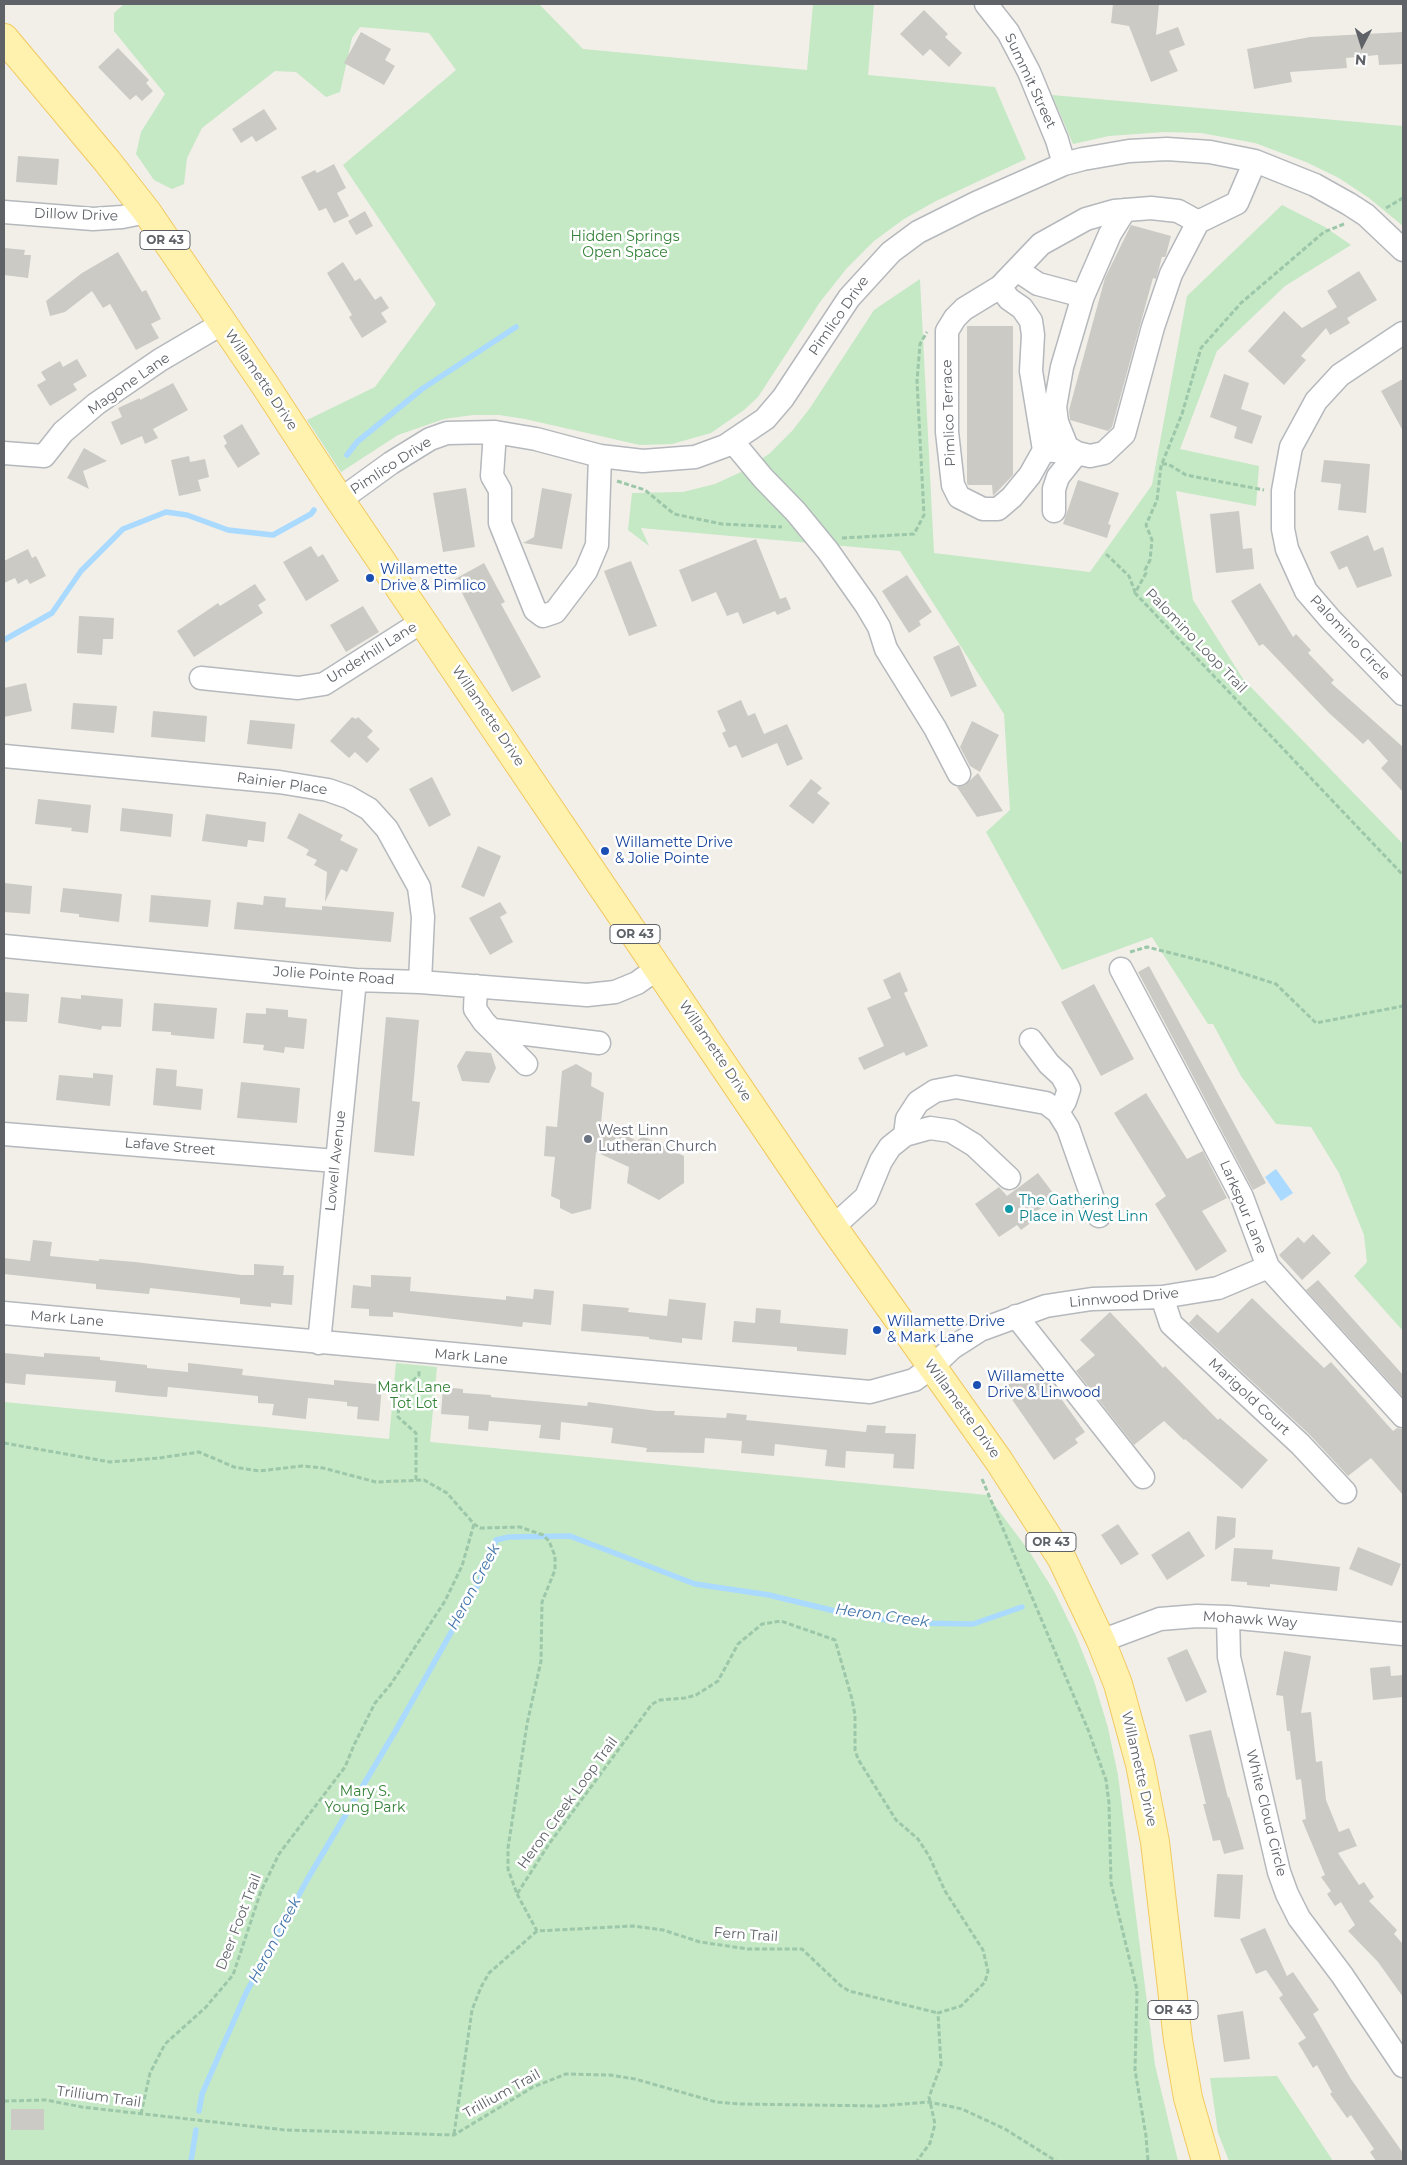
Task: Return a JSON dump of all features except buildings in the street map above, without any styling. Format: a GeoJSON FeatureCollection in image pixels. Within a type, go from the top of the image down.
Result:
{"type":"FeatureCollection","features":[{"type":"Feature","properties":{"kind":"main road","name":"Willamette Drive"},"geometry":{"type":"LineString","coordinates":[[4,38],[108,161],[147,212],[833,1227],[999,1461],[1062,1559],[1101,1641],[1118,1684],[1146,1787],[1178,2040],[1188,2098],[1206,2161]]}},
{"type":"Feature","properties":{"kind":"street","name":"Summit Street"},"geometry":{"type":"LineString","coordinates":[[986,4],[1008,32],[1029,72],[1057,140],[1064,164]]}},
{"type":"Feature","properties":{"kind":"street","name":"Pimlico Drive"},"geometry":{"type":"LineString","coordinates":[[340,500],[390,463],[430,439],[447,432],[495,432],[536,439],[600,456],[643,461],[681,460],[704,454],[733,442],[765,419],[783,398],[849,298],[891,252],[925,229],[1064,164],[1120,153],[1167,149],[1210,152],[1255,161],[1315,184],[1366,215],[1403,250]]}},
{"type":"Feature","properties":{"kind":"street"},"geometry":{"type":"LineString","coordinates":[[1000,287],[1009,299],[1022,308],[1031,322],[1033,390],[1044,450],[1090,456],[1104,453],[1124,434],[1153,327],[1171,274],[1198,222],[1237,203],[1255,161]]}},
{"type":"Feature","properties":{"kind":"street"},"geometry":{"type":"LineString","coordinates":[[947,331],[955,318],[969,305],[1000,287],[1041,244],[1055,234],[1100,214],[1151,208],[1178,211],[1198,222]]}},
{"type":"Feature","properties":{"kind":"street"},"geometry":{"type":"LineString","coordinates":[[1077,453],[1067,447],[1061,436],[1055,407],[1062,367],[1083,296],[1110,234],[1125,210]]}},
{"type":"Feature","properties":{"kind":"street","name":"Dillow Drive"},"geometry":{"type":"LineString","coordinates":[[4,212],[93,219],[122,217],[147,212]]}},
{"type":"Feature","properties":{"kind":"street"},"geometry":{"type":"LineString","coordinates":[[1017,270],[1038,284],[1083,296]]}},
{"type":"Feature","properties":{"kind":"street","name":"Magone Lane"},"geometry":{"type":"LineString","coordinates":[[4,453],[44,456],[63,432],[96,404],[160,360],[223,323]]}},
{"type":"Feature","properties":{"kind":"street","name":"Pimlico Terrace"},"geometry":{"type":"LineString","coordinates":[[947,331],[947,432],[953,485],[960,497],[983,510],[998,509],[1012,497],[1030,475],[1044,450]]}},
{"type":"Feature","properties":{"kind":"street","name":"Palomino Circle"},"geometry":{"type":"LineString","coordinates":[[1403,333],[1340,375],[1316,401],[1291,447],[1283,491],[1283,530],[1287,550],[1306,591],[1331,620],[1403,694]]}},
{"type":"Feature","properties":{"kind":"street"},"geometry":{"type":"LineString","coordinates":[[495,432],[492,476],[500,490],[500,523],[535,610],[543,616],[555,612],[586,571],[597,545],[600,456]]}},
{"type":"Feature","properties":{"kind":"street"},"geometry":{"type":"LineString","coordinates":[[733,442],[812,531],[879,626],[886,649],[935,728],[959,774]]}},
{"type":"Feature","properties":{"kind":"street"},"geometry":{"type":"LineString","coordinates":[[1054,511],[1054,489],[1058,477],[1077,453]]}},
{"type":"Feature","properties":{"kind":"street","name":"Underhill Lane"},"geometry":{"type":"LineString","coordinates":[[201,678],[298,688],[324,684],[424,621]]}},
{"type":"Feature","properties":{"kind":"street","name":"Rainier Place"},"geometry":{"type":"LineString","coordinates":[[4,756],[279,782],[328,790],[348,797],[370,809],[387,829],[420,887],[423,918],[420,982]]}},
{"type":"Feature","properties":{"kind":"street","name":"Jolie Pointe Road"},"geometry":{"type":"LineString","coordinates":[[4,946],[354,980],[420,982],[598,996],[627,987],[658,968]]}},
{"type":"Feature","properties":{"kind":"street","name":"Larkspur Lane"},"geometry":{"type":"LineString","coordinates":[[1121,969],[1242,1197],[1268,1268],[1403,1416]]}},
{"type":"Feature","properties":{"kind":"street","name":"Lowell Avenue"},"geometry":{"type":"LineString","coordinates":[[319,1343],[354,980]]}},
{"type":"Feature","properties":{"kind":"street"},"geometry":{"type":"LineString","coordinates":[[476,986],[475,1009],[484,1022],[526,1064]]}},
{"type":"Feature","properties":{"kind":"street"},"geometry":{"type":"LineString","coordinates":[[493,1030],[599,1043]]}},
{"type":"Feature","properties":{"kind":"street"},"geometry":{"type":"LineString","coordinates":[[1031,1040],[1048,1064],[1062,1076],[1069,1089],[1065,1101],[1058,1112]]}},
{"type":"Feature","properties":{"kind":"street"},"geometry":{"type":"LineString","coordinates":[[905,1135],[907,1119],[918,1102],[935,1091],[956,1087],[1046,1104],[1058,1112],[1068,1128],[1099,1216]]}},
{"type":"Feature","properties":{"kind":"street"},"geometry":{"type":"LineString","coordinates":[[833,1227],[866,1197],[881,1161],[890,1147],[905,1135],[930,1128],[951,1130],[974,1145],[1008,1178]]}},
{"type":"Feature","properties":{"kind":"street","name":"Lafave Street"},"geometry":{"type":"LineString","coordinates":[[4,1134],[336,1161]]}},
{"type":"Feature","properties":{"kind":"street","name":"Linnwood Drive"},"geometry":{"type":"LineString","coordinates":[[932,1368],[962,1341],[980,1330],[1046,1306],[1092,1299],[1162,1297],[1218,1288],[1268,1268]]}},
{"type":"Feature","properties":{"kind":"street","name":"Marigold Court"},"geometry":{"type":"LineString","coordinates":[[1162,1297],[1171,1324],[1300,1444],[1345,1492]]}},
{"type":"Feature","properties":{"kind":"street","name":"Mark Lane"},"geometry":{"type":"LineString","coordinates":[[4,1314],[870,1392],[914,1380],[932,1368]]}},
{"type":"Feature","properties":{"kind":"street"},"geometry":{"type":"LineString","coordinates":[[1016,1316],[1143,1477]]}},
{"type":"Feature","properties":{"kind":"street","name":"Mohawk Way"},"geometry":{"type":"LineString","coordinates":[[1101,1641],[1160,1620],[1197,1616],[1228,1617],[1403,1634]]}},
{"type":"Feature","properties":{"kind":"street","name":"White Cloud Circle"},"geometry":{"type":"LineString","coordinates":[[1228,1617],[1229,1657],[1282,1880],[1299,1918],[1342,1975],[1403,2066]]}},
{"type":"Feature","properties":{"kind":"path"},"geometry":{"type":"LineString","coordinates":[[1378,210],[1403,198]]}},
{"type":"Feature","properties":{"kind":"path","name":"Palomino Loop Trail"},"geometry":{"type":"LineString","coordinates":[[1339,226],[1324,232],[1241,303],[1202,348],[1182,414],[1162,464],[1156,500],[1146,525],[1152,540],[1150,560],[1144,570],[1146,573],[1136,593],[1403,875]]}},
{"type":"Feature","properties":{"kind":"path"},"geometry":{"type":"LineString","coordinates":[[616,481],[645,490],[674,514],[722,524],[795,528],[848,540],[914,534],[924,515],[917,380],[920,344],[927,331],[947,331]]}},
{"type":"Feature","properties":{"kind":"path"},"geometry":{"type":"LineString","coordinates":[[1162,464],[1168,464],[1186,475],[1271,491]]}},
{"type":"Feature","properties":{"kind":"path"},"geometry":{"type":"LineString","coordinates":[[1106,554],[1129,576],[1136,593]]}},
{"type":"Feature","properties":{"kind":"path"},"geometry":{"type":"LineString","coordinates":[[1121,969],[1124,954],[1147,947],[1211,963],[1276,984],[1316,1023],[1403,1006]]}},
{"type":"Feature","properties":{"kind":"path"},"geometry":{"type":"LineString","coordinates":[[416,1480],[416,1433],[398,1416],[400,1393],[419,1375]]}},
{"type":"Feature","properties":{"kind":"path"},"geometry":{"type":"LineString","coordinates":[[4,1443],[110,1462],[199,1452],[234,1467],[259,1471],[302,1466],[323,1468],[376,1482],[424,1480],[447,1493],[474,1524]]}},
{"type":"Feature","properties":{"kind":"path"},"geometry":{"type":"LineString","coordinates":[[980,1475],[1089,1732],[1106,1780],[1109,1803],[1111,1883],[1137,1990],[1135,2070],[1146,2136],[1148,2161]]}},
{"type":"Feature","properties":{"kind":"path","name":"Heron Creek Loop Trail"},"geometry":{"type":"LineString","coordinates":[[474,1524],[480,1528],[520,1526],[543,1535],[549,1541],[555,1556],[555,1570],[542,1602],[541,1661],[527,1724],[508,1848],[508,1869],[517,1894]]}},
{"type":"Feature","properties":{"kind":"path","name":"Deer Foot Trail"},"geometry":{"type":"LineString","coordinates":[[141,2114],[150,2073],[164,2044],[206,2007],[233,1975],[260,1891],[279,1854],[345,1767],[354,1745],[376,1704],[445,1601],[462,1566],[474,1524]]}},
{"type":"Feature","properties":{"kind":"path","name":"Heron Creek Loop Trail"},"geometry":{"type":"LineString","coordinates":[[517,1894],[549,1844],[652,1704],[660,1700],[696,1695],[718,1681],[738,1644],[762,1624],[781,1621],[835,1640],[852,1699],[855,1715],[854,1750],[858,1759],[896,1820],[918,1839],[929,1856],[945,1891],[983,1950],[988,1971],[985,1982],[961,2006],[938,2013]]}},
{"type":"Feature","properties":{"kind":"path"},"geometry":{"type":"LineString","coordinates":[[454,2134],[472,2010],[480,1987],[489,1973],[537,1931],[517,1894]]}},
{"type":"Feature","properties":{"kind":"path","name":"Fern Trail"},"geometry":{"type":"LineString","coordinates":[[537,1931],[633,1926],[663,1930],[700,1942],[748,1949],[802,1949],[841,1986],[849,1991],[938,2013]]}},
{"type":"Feature","properties":{"kind":"path"},"geometry":{"type":"LineString","coordinates":[[917,2161],[930,2144],[933,2134],[934,2115],[929,2102],[941,2065],[938,2013]]}},
{"type":"Feature","properties":{"kind":"path","name":"Trillium Trail"},"geometry":{"type":"LineString","coordinates":[[4,2101],[46,2100],[141,2114],[285,2130],[454,2134],[533,2087],[566,2074],[618,2076],[716,2102],[872,2106],[929,2102],[962,2109],[1005,2129],[1056,2161]]}},
{"type":"Feature","properties":{"kind":"green space","name":"Hidden Springs Open Space"},"geometry":{"type":"Polygon","coordinates":[[[124,4],[539,4],[583,49],[807,70],[813,4],[874,4],[868,75],[995,87],[1026,159],[936,201],[904,219],[874,241],[847,268],[820,302],[758,397],[744,410],[711,433],[672,444],[640,445],[525,419],[499,415],[473,415],[444,419],[398,435],[341,472],[307,420],[375,387],[436,304],[343,165],[456,70],[429,33],[360,27],[352,38],[340,92],[326,97],[296,72],[275,71],[202,128],[187,158],[184,184],[172,189],[154,180],[136,154],[141,132],[165,94],[114,31],[114,13],[124,4]]]}},
{"type":"Feature","properties":{"kind":"green space"},"geometry":{"type":"Polygon","coordinates":[[[1052,95],[1403,126],[1403,226],[1369,198],[1339,178],[1306,162],[1255,143],[1201,133],[1164,132],[1109,136],[1073,144],[1052,95]]]}},
{"type":"Feature","properties":{"kind":"green space"},"geometry":{"type":"Polygon","coordinates":[[[1282,205],[1325,227],[1351,245],[1285,286],[1217,351],[1180,449],[1259,466],[1256,506],[1176,491],[1193,600],[1243,679],[1403,844],[1403,1331],[1354,1276],[1367,1262],[1364,1235],[1339,1173],[1311,1127],[1276,1124],[1241,1076],[1213,1024],[1208,1024],[1152,937],[1062,970],[986,832],[1010,810],[1004,714],[900,551],[641,528],[649,546],[628,530],[632,493],[683,492],[715,484],[741,472],[769,454],[792,431],[810,408],[874,310],[920,279],[934,553],[1090,572],[1152,485],[1187,296],[1282,205]]]}},
{"type":"Feature","properties":{"kind":"green space","name":"Mary S. Young Park"},"geometry":{"type":"Polygon","coordinates":[[[396,1363],[437,1367],[430,1442],[987,1495],[1029,1551],[1055,1593],[1076,1636],[1094,1681],[1108,1728],[1118,1775],[1155,2065],[1178,2161],[4,2161],[4,1402],[389,1439],[396,1363]]]}},
{"type":"Feature","properties":{"kind":"green space"},"geometry":{"type":"Polygon","coordinates":[[[1277,2076],[1333,2161],[1229,2161],[1218,2133],[1210,2078],[1277,2076]]]}},
{"type":"Feature","properties":{"kind":"water"},"geometry":{"type":"Polygon","coordinates":[[[1276,1169],[1293,1193],[1281,1201],[1265,1177],[1276,1169]]]}},
{"type":"Feature","properties":{"kind":"waterway"},"geometry":{"type":"LineString","coordinates":[[347,455],[357,442],[422,389],[516,327]]}},
{"type":"Feature","properties":{"kind":"waterway"},"geometry":{"type":"LineString","coordinates":[[4,640],[52,613],[81,571],[123,529],[166,512],[187,515],[228,530],[273,535],[311,514],[314,510]]}},
{"type":"Feature","properties":{"kind":"waterway","name":"Heron Creek"},"geometry":{"type":"LineString","coordinates":[[199,2111],[202,2094],[246,1993],[307,1880],[396,1730],[479,1583],[496,1540],[509,1537],[570,1536],[695,1584],[769,1595],[843,1613],[907,1623],[973,1624],[1022,1607]]}},
{"type":"Feature","properties":{"kind":"waterway","name":"Heron Creek"},"geometry":{"type":"LineString","coordinates":[[191,2161],[196,2130]]}},
{"type":"Feature","properties":{"kind":"place","name":"Willamette Drive & Pimlico"},"geometry":{"type":"Point","coordinates":[370,578]}},
{"type":"Feature","properties":{"kind":"place","name":"Willamette Drive & Jolie Pointe"},"geometry":{"type":"Point","coordinates":[605,851]}},
{"type":"Feature","properties":{"kind":"place","name":"West Linn Lutheran Church"},"geometry":{"type":"Point","coordinates":[588,1139]}},
{"type":"Feature","properties":{"kind":"place","name":"The Gathering Place in West Linn"},"geometry":{"type":"Point","coordinates":[1009,1209]}},
{"type":"Feature","properties":{"kind":"place","name":"Willamette Drive & Mark Lane"},"geometry":{"type":"Point","coordinates":[877,1330]}},
{"type":"Feature","properties":{"kind":"place","name":"Willamette Drive & Linwood"},"geometry":{"type":"Point","coordinates":[977,1385]}},
{"type":"Feature","properties":{"kind":"park label","name":"Mark Lane Tot Lot"},"geometry":{"type":"Point","coordinates":[414,1396]}}]}
